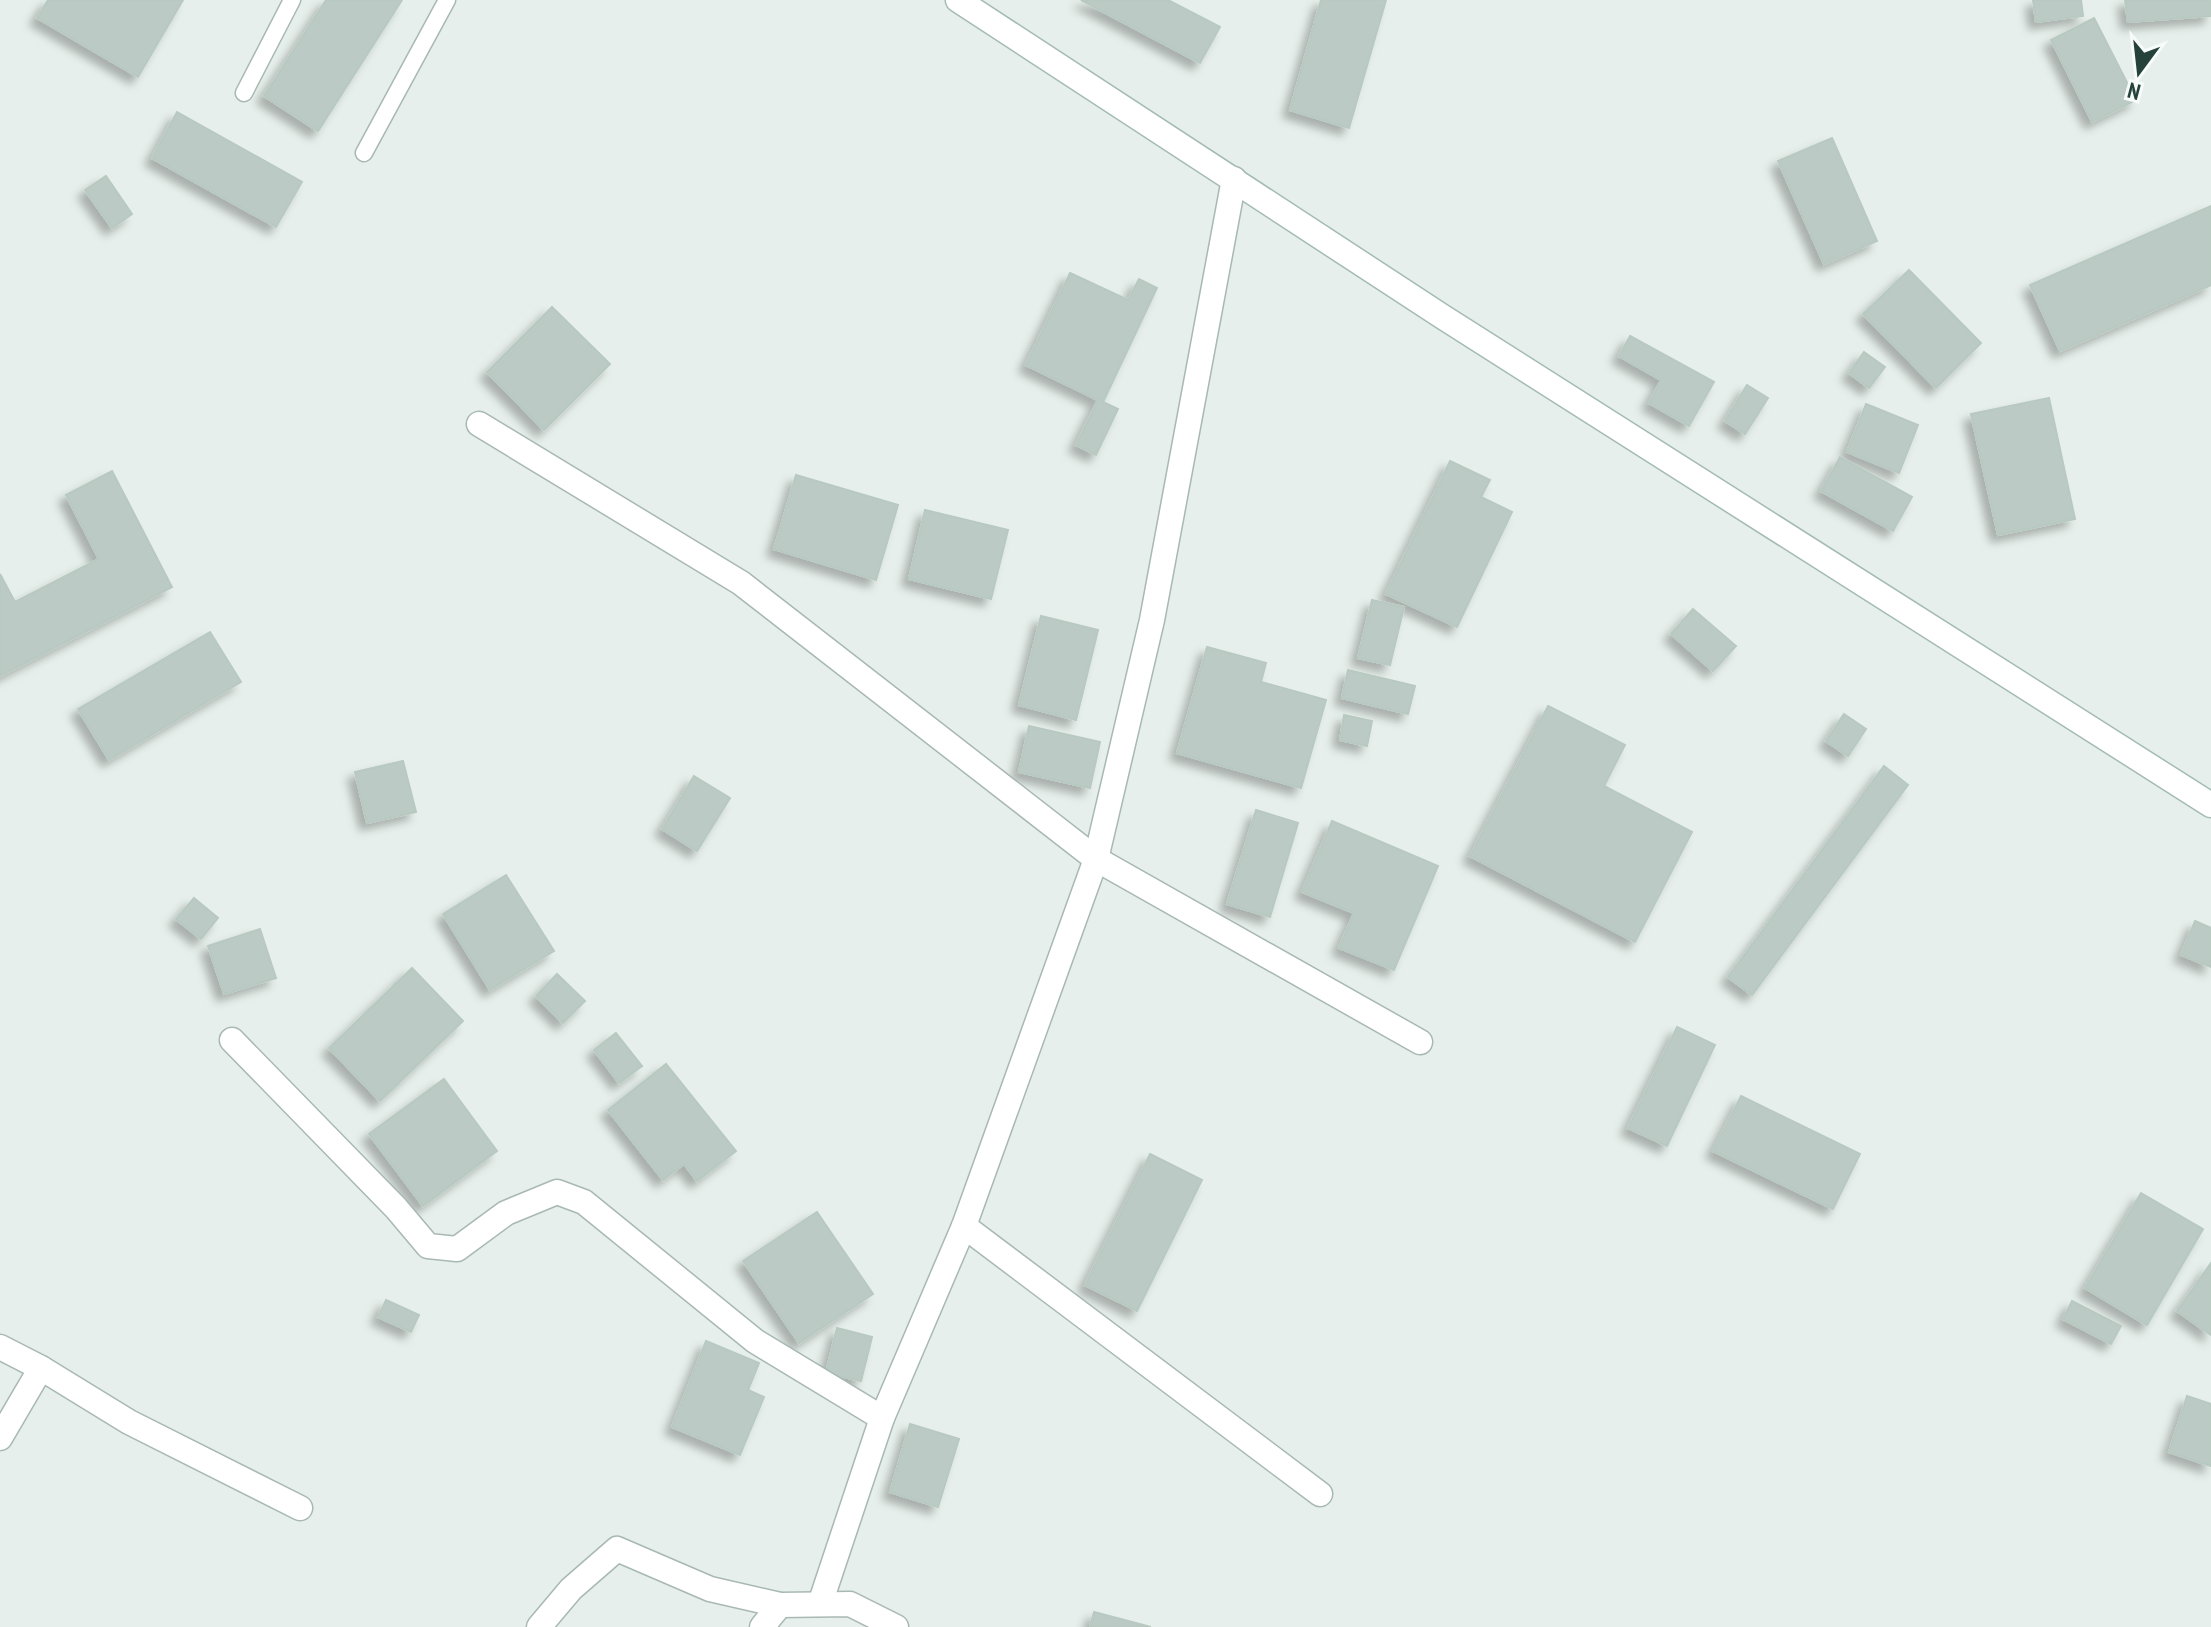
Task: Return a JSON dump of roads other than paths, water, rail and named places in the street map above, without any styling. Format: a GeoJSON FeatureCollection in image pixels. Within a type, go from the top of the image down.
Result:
{"type":"FeatureCollection","features":[{"type":"Feature","properties":{"kind":"street"},"geometry":{"type":"LineString","coordinates":[[958,0],[1443,317],[2211,805]]}},
{"type":"Feature","properties":{"kind":"street"},"geometry":{"type":"LineString","coordinates":[[820,1604],[882,1418],[964,1226],[1096,859],[1152,620],[1234,179]]}},
{"type":"Feature","properties":{"kind":"street"},"geometry":{"type":"LineString","coordinates":[[479,424],[741,583],[1096,859],[1420,1042]]}},
{"type":"Feature","properties":{"kind":"street"},"geometry":{"type":"LineString","coordinates":[[232,1040],[396,1208],[428,1246],[457,1249],[506,1213],[557,1192],[584,1202],[755,1341],[882,1418]]}},
{"type":"Feature","properties":{"kind":"street"},"geometry":{"type":"LineString","coordinates":[[964,1226],[1320,1494]]}},
{"type":"Feature","properties":{"kind":"street"},"geometry":{"type":"LineString","coordinates":[[0,1347],[41,1368],[129,1422],[300,1508]]}},
{"type":"Feature","properties":{"kind":"street"},"geometry":{"type":"LineString","coordinates":[[0,1438],[41,1368]]}},
{"type":"Feature","properties":{"kind":"street"},"geometry":{"type":"LineString","coordinates":[[539,1627],[571,1589],[617,1549],[710,1589],[780,1605],[850,1604],[896,1627]]}},
{"type":"Feature","properties":{"kind":"street"},"geometry":{"type":"LineString","coordinates":[[762,1627],[780,1605]]}},
{"type":"Feature","properties":{"kind":"lane"},"geometry":{"type":"LineString","coordinates":[[244,93],[292,0]]}},
{"type":"Feature","properties":{"kind":"lane"},"geometry":{"type":"LineString","coordinates":[[364,153],[447,0]]}}]}
